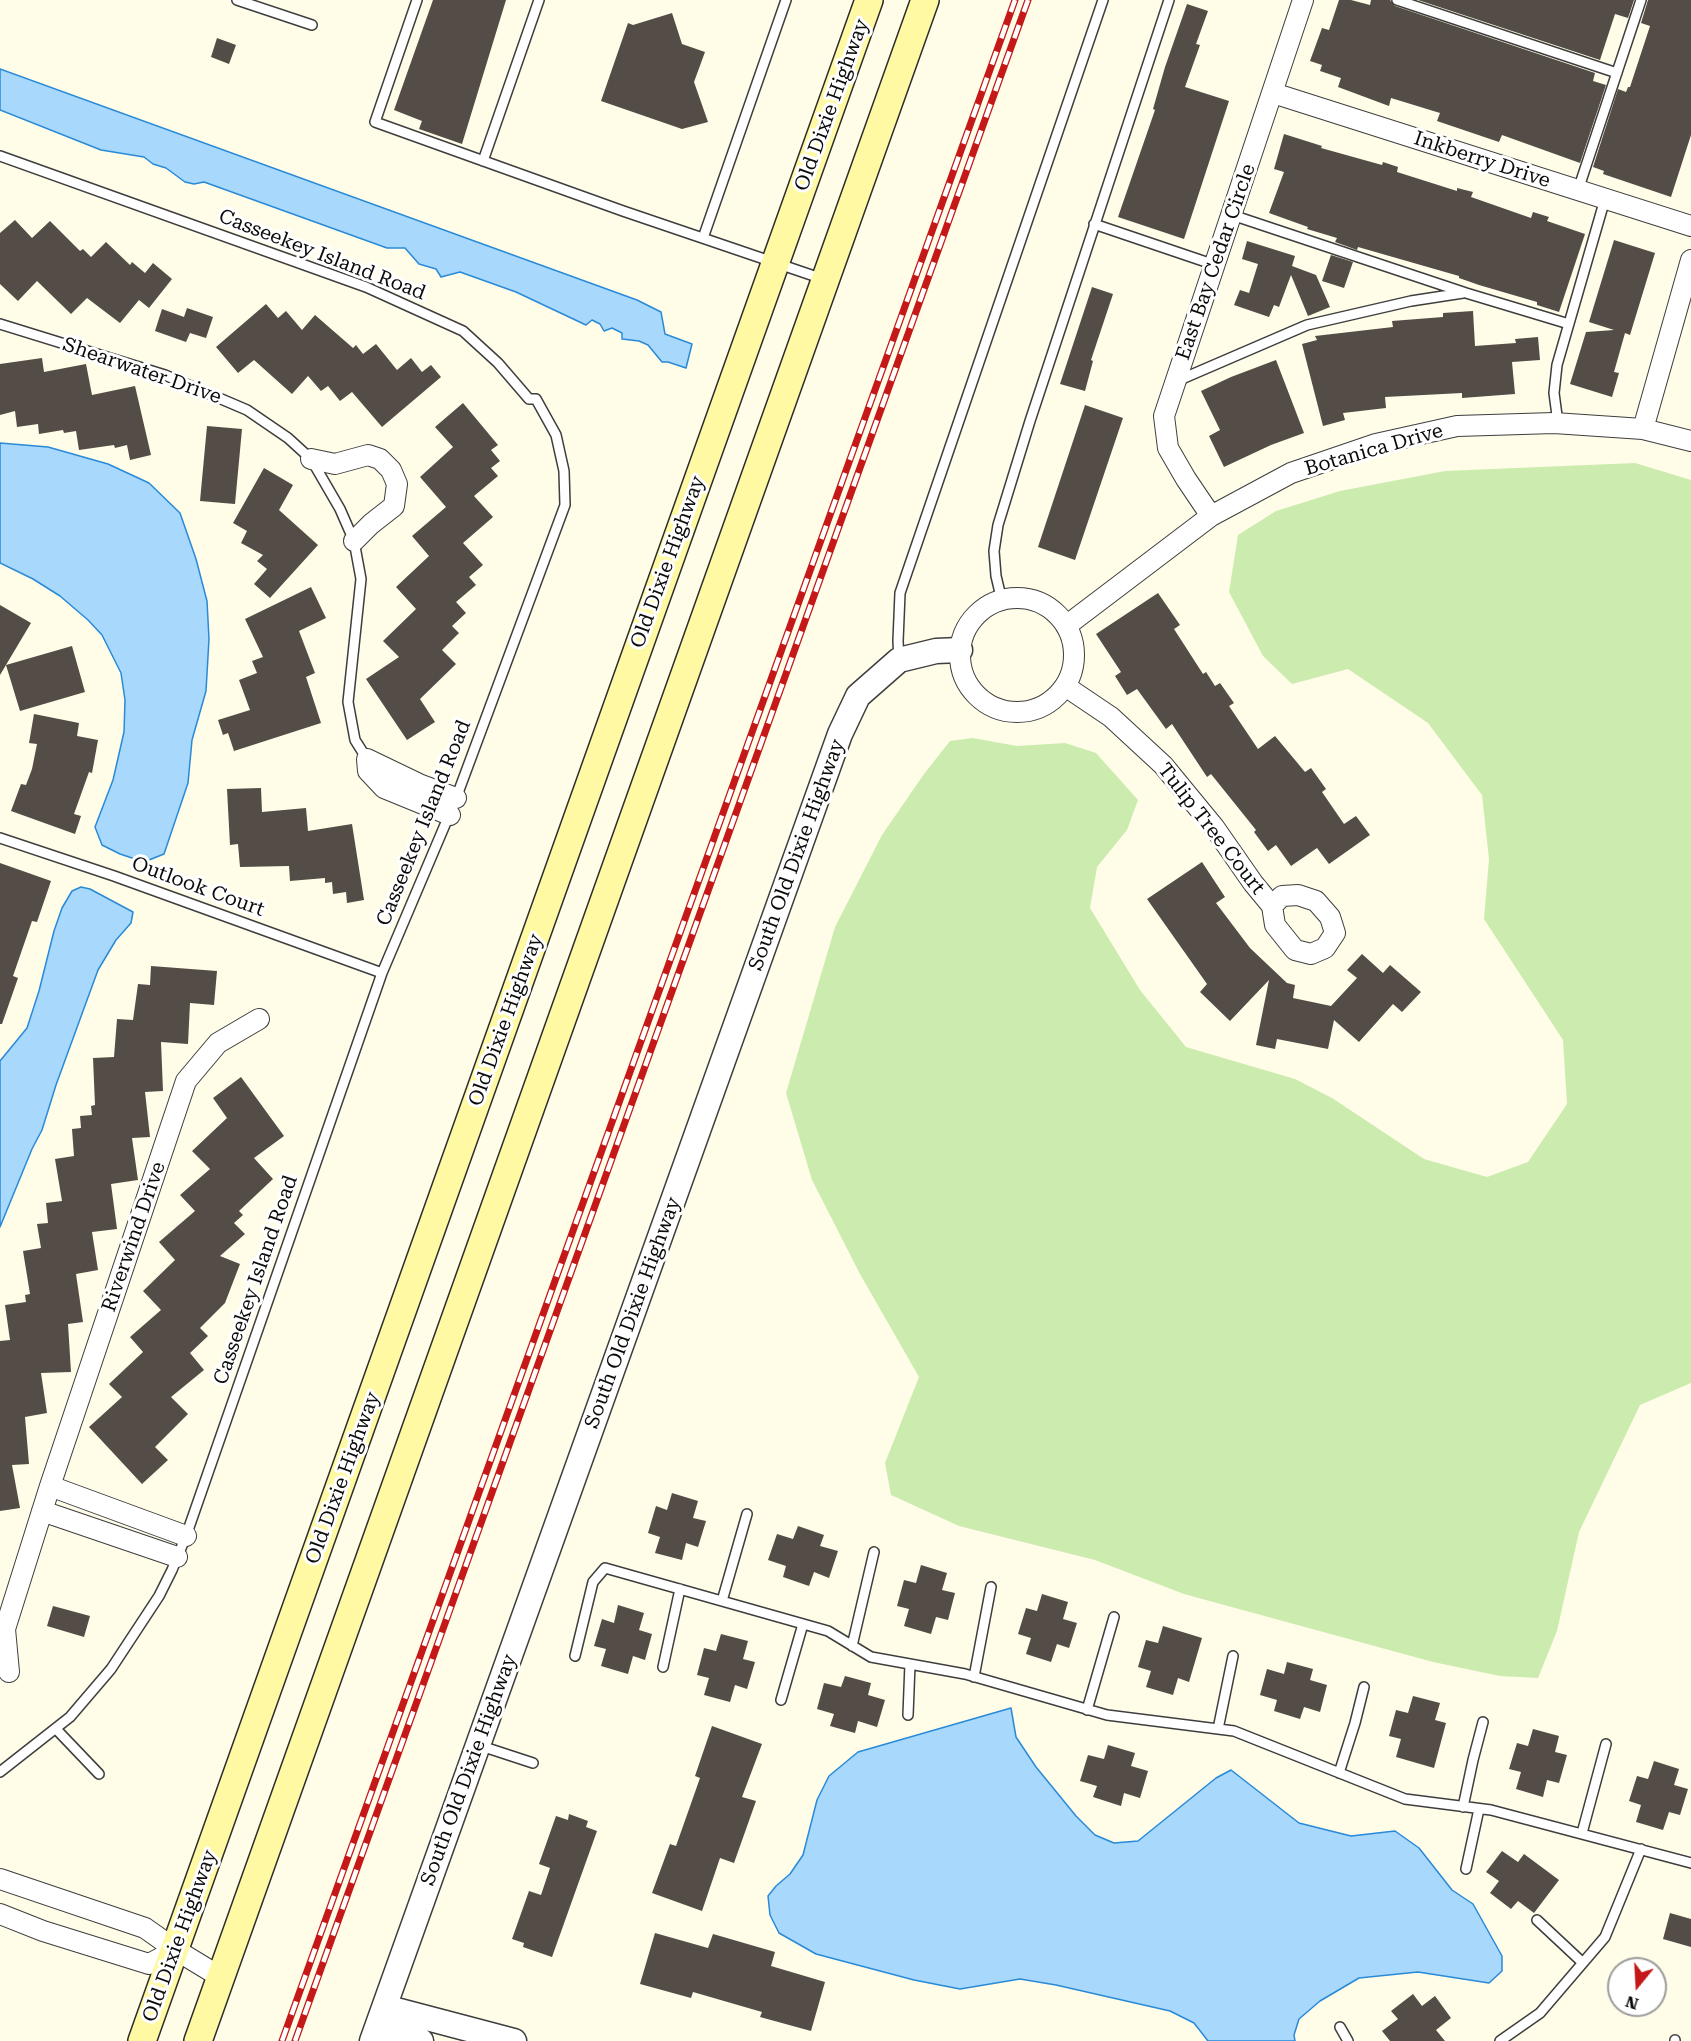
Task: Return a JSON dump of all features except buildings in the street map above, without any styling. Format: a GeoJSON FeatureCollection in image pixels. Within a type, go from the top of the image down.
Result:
{"type":"FeatureCollection","features":[{"type":"Feature","properties":{"kind":"main road","name":"Old Dixie Highway"},"geometry":{"type":"LineString","coordinates":[[142,2041],[869,0]]}},
{"type":"Feature","properties":{"kind":"main road"},"geometry":{"type":"LineString","coordinates":[[198,2041],[925,0]]}},
{"type":"Feature","properties":{"kind":"street","name":"East Bay Cedar Circle"},"geometry":{"type":"LineString","coordinates":[[1211,516],[1168,448],[1164,416],[1303,0]]}},
{"type":"Feature","properties":{"kind":"street","name":"Inkberry Drive"},"geometry":{"type":"LineString","coordinates":[[1273,93],[1691,226]]}},
{"type":"Feature","properties":{"kind":"street"},"geometry":{"type":"LineString","coordinates":[[1643,429],[1691,260]]}},
{"type":"Feature","properties":{"kind":"street","name":"Botanica Drive"},"geometry":{"type":"LineString","coordinates":[[1066,626],[1211,516],[1291,473],[1377,444],[1457,426],[1558,423],[1643,429],[1691,441]]}},
{"type":"Feature","properties":{"kind":"street"},"geometry":{"type":"LineString","coordinates":[[311,459],[334,464],[368,455],[380,459],[390,470],[397,484],[394,506],[371,524],[354,542]]}},
{"type":"Feature","properties":{"kind":"street"},"geometry":{"type":"LineString","coordinates":[[1030,600],[1051,609],[1066,626],[1075,653],[1072,671],[1065,686],[1047,704],[1029,711],[1009,712],[990,706],[977,696],[968,684],[963,673],[960,650],[965,631],[976,616],[992,604],[1002,601],[1030,600]]}},
{"type":"Feature","properties":{"kind":"street","name":"South Old Dixie Highway"},"geometry":{"type":"LineString","coordinates":[[374,2035],[840,734],[858,696],[899,660],[936,651],[960,650]]}},
{"type":"Feature","properties":{"kind":"street","name":"Tulip Tree Court"},"geometry":{"type":"LineString","coordinates":[[1065,686],[1111,717],[1163,765],[1214,827],[1272,906]]}},
{"type":"Feature","properties":{"kind":"street","name":"Shearwater Drive"},"geometry":{"type":"LineString","coordinates":[[367,759],[368,771],[384,788],[453,806]]}},
{"type":"Feature","properties":{"kind":"street","name":"Riverwind Drive"},"geometry":{"type":"LineString","coordinates":[[9,1672],[5,1629],[50,1486],[186,1081],[218,1043],[260,1019]]}},
{"type":"Feature","properties":{"kind":"street"},"geometry":{"type":"LineString","coordinates":[[50,1486],[186,1536]]}},
{"type":"Feature","properties":{"kind":"street"},"geometry":{"type":"LineString","coordinates":[[42,1511],[177,1557]]}},
{"type":"Feature","properties":{"kind":"street"},"geometry":{"type":"LineString","coordinates":[[0,1879],[145,1928],[222,1978]]}},
{"type":"Feature","properties":{"kind":"street"},"geometry":{"type":"LineString","coordinates":[[0,1914],[43,1931],[148,1964],[176,1950]]}},
{"type":"Feature","properties":{"kind":"street"},"geometry":{"type":"LineString","coordinates":[[385,2007],[514,2041]]}},
{"type":"Feature","properties":{"kind":"street"},"geometry":{"type":"LineString","coordinates":[[374,2035],[421,2041]]}},
{"type":"Feature","properties":{"kind":"lane"},"geometry":{"type":"LineString","coordinates":[[237,0],[312,25]]}},
{"type":"Feature","properties":{"kind":"lane"},"geometry":{"type":"LineString","coordinates":[[417,0],[375,122],[825,279]]}},
{"type":"Feature","properties":{"kind":"lane"},"geometry":{"type":"LineString","coordinates":[[483,161],[539,0]]}},
{"type":"Feature","properties":{"kind":"lane"},"geometry":{"type":"LineString","coordinates":[[703,238],[786,0]]}},
{"type":"Feature","properties":{"kind":"lane"},"geometry":{"type":"LineString","coordinates":[[899,660],[897,641],[900,593],[1103,0]]}},
{"type":"Feature","properties":{"kind":"lane"},"geometry":{"type":"LineString","coordinates":[[1002,601],[994,551],[998,525],[1169,0]]}},
{"type":"Feature","properties":{"kind":"lane"},"geometry":{"type":"LineString","coordinates":[[1397,0],[1617,73]]}},
{"type":"Feature","properties":{"kind":"lane"},"geometry":{"type":"LineString","coordinates":[[1578,190],[1641,0]]}},
{"type":"Feature","properties":{"kind":"lane","name":"Casseekey Island Road"},"geometry":{"type":"LineString","coordinates":[[0,156],[366,286],[463,331],[498,363],[529,399],[536,399],[556,435],[564,471],[565,505],[453,806],[382,973],[177,1557],[159,1596],[111,1669],[70,1717],[0,1772]]}},
{"type":"Feature","properties":{"kind":"lane"},"geometry":{"type":"LineString","coordinates":[[1558,423],[1554,393],[1557,365],[1605,199]]}},
{"type":"Feature","properties":{"kind":"lane"},"geometry":{"type":"LineString","coordinates":[[1232,215],[1569,324]]}},
{"type":"Feature","properties":{"kind":"lane"},"geometry":{"type":"LineString","coordinates":[[1095,224],[1215,266]]}},
{"type":"Feature","properties":{"kind":"lane"},"geometry":{"type":"LineString","coordinates":[[1176,381],[1307,325],[1411,301],[1466,292]]}},
{"type":"Feature","properties":{"kind":"lane","name":"Shearwater Drive"},"geometry":{"type":"LineString","coordinates":[[0,324],[165,375],[247,410],[288,438],[311,459],[339,509],[354,542],[361,579],[348,702],[355,740],[367,759]]}},
{"type":"Feature","properties":{"kind":"lane","name":"Outlook Court"},"geometry":{"type":"LineString","coordinates":[[0,838],[123,879],[382,973]]}},
{"type":"Feature","properties":{"kind":"lane"},"geometry":{"type":"LineString","coordinates":[[722,1601],[747,1514]]}},
{"type":"Feature","properties":{"kind":"lane"},"geometry":{"type":"LineString","coordinates":[[852,1646],[874,1551]]}},
{"type":"Feature","properties":{"kind":"lane"},"geometry":{"type":"LineString","coordinates":[[575,1656],[593,1582],[605,1568],[828,1631],[871,1657],[974,1677],[1107,1715],[1234,1731],[1405,1799],[1479,1809],[1582,1833],[1691,1863]]}},
{"type":"Feature","properties":{"kind":"lane"},"geometry":{"type":"LineString","coordinates":[[974,1677],[991,1587]]}},
{"type":"Feature","properties":{"kind":"lane"},"geometry":{"type":"LineString","coordinates":[[663,1667],[680,1589]]}},
{"type":"Feature","properties":{"kind":"lane"},"geometry":{"type":"LineString","coordinates":[[1087,1710],[1114,1617]]}},
{"type":"Feature","properties":{"kind":"lane"},"geometry":{"type":"LineString","coordinates":[[781,1700],[803,1624]]}},
{"type":"Feature","properties":{"kind":"lane"},"geometry":{"type":"LineString","coordinates":[[1218,1729],[1233,1656]]}},
{"type":"Feature","properties":{"kind":"lane"},"geometry":{"type":"LineString","coordinates":[[908,1714],[910,1664]]}},
{"type":"Feature","properties":{"kind":"lane"},"geometry":{"type":"LineString","coordinates":[[1339,1773],[1364,1687]]}},
{"type":"Feature","properties":{"kind":"lane"},"geometry":{"type":"LineString","coordinates":[[1463,1807],[1483,1722]]}},
{"type":"Feature","properties":{"kind":"lane"},"geometry":{"type":"LineString","coordinates":[[56,1729],[99,1774]]}},
{"type":"Feature","properties":{"kind":"lane"},"geometry":{"type":"LineString","coordinates":[[1582,1833],[1606,1744]]}},
{"type":"Feature","properties":{"kind":"lane"},"geometry":{"type":"LineString","coordinates":[[478,1745],[533,1763]]}},
{"type":"Feature","properties":{"kind":"lane"},"geometry":{"type":"LineString","coordinates":[[1466,1869],[1479,1809]]}},
{"type":"Feature","properties":{"kind":"lane"},"geometry":{"type":"LineString","coordinates":[[1500,2041],[1540,2013],[1605,1937],[1641,1849]]}},
{"type":"Feature","properties":{"kind":"lane"},"geometry":{"type":"LineString","coordinates":[[1537,1920],[1583,1963]]}},
{"type":"Feature","properties":{"kind":"lane"},"geometry":{"type":"LineString","coordinates":[[1340,2027],[1348,2041]]}},
{"type":"Feature","properties":{"kind":"green space"},"geometry":{"type":"Polygon","coordinates":[[[1635,463],[1691,480],[1691,1383],[1640,1405],[1579,1532],[1557,1631],[1538,1678],[1500,1676],[1433,1662],[1184,1594],[1095,1560],[959,1526],[891,1495],[885,1463],[919,1377],[860,1274],[812,1180],[786,1093],[835,927],[882,835],[924,774],[950,741],[973,738],[1017,746],[1065,743],[1096,753],[1138,800],[1127,830],[1097,867],[1090,908],[1140,990],[1186,1047],[1295,1079],[1332,1098],[1424,1159],[1487,1177],[1528,1162],[1567,1104],[1563,1040],[1484,919],[1489,859],[1482,795],[1428,723],[1348,669],[1292,684],[1263,656],[1229,592],[1238,535],[1276,511],[1340,491],[1445,471],[1635,463]]]}},
{"type":"Feature","properties":{"kind":"water"},"geometry":{"type":"Polygon","coordinates":[[[0,69],[637,300],[661,312],[665,334],[692,344],[686,368],[662,362],[648,345],[639,341],[622,339],[622,333],[612,328],[604,331],[600,324],[592,320],[586,325],[516,292],[460,272],[441,277],[436,269],[419,264],[405,248],[387,248],[204,182],[194,184],[185,182],[166,168],[153,164],[144,157],[101,150],[0,110],[0,69]]]}},
{"type":"Feature","properties":{"kind":"water"},"geometry":{"type":"Polygon","coordinates":[[[0,443],[48,447],[108,464],[149,483],[180,513],[196,559],[207,601],[209,639],[206,691],[192,740],[188,783],[164,854],[144,862],[102,845],[95,827],[113,780],[124,732],[125,700],[121,673],[102,635],[88,620],[60,596],[33,579],[0,563],[0,443]]]}},
{"type":"Feature","properties":{"kind":"water"},"geometry":{"type":"Polygon","coordinates":[[[81,887],[90,889],[133,912],[131,923],[116,940],[98,970],[42,1130],[0,1227],[0,1061],[27,1028],[62,908],[72,891],[81,887]]]}},
{"type":"Feature","properties":{"kind":"water"},"geometry":{"type":"Polygon","coordinates":[[[1011,1708],[1016,1737],[1036,1767],[1076,1816],[1095,1835],[1114,1843],[1138,1841],[1216,1778],[1231,1770],[1299,1823],[1351,1836],[1395,1831],[1419,1848],[1452,1890],[1473,1904],[1502,1956],[1502,1971],[1489,1983],[1418,1972],[1359,1978],[1320,2001],[1299,2019],[1294,2035],[1295,2041],[1208,2041],[1194,2023],[1170,2011],[1020,1979],[960,1989],[914,1980],[816,1954],[779,1933],[770,1915],[768,1896],[790,1874],[803,1855],[817,1800],[829,1776],[858,1752],[1011,1708]]]}},
{"type":"Feature","properties":{"kind":"railway"},"geometry":{"type":"LineString","coordinates":[[282,2041],[1015,0]]}},
{"type":"Feature","properties":{"kind":"railway"},"geometry":{"type":"LineString","coordinates":[[295,2041],[1028,0]]}}]}
